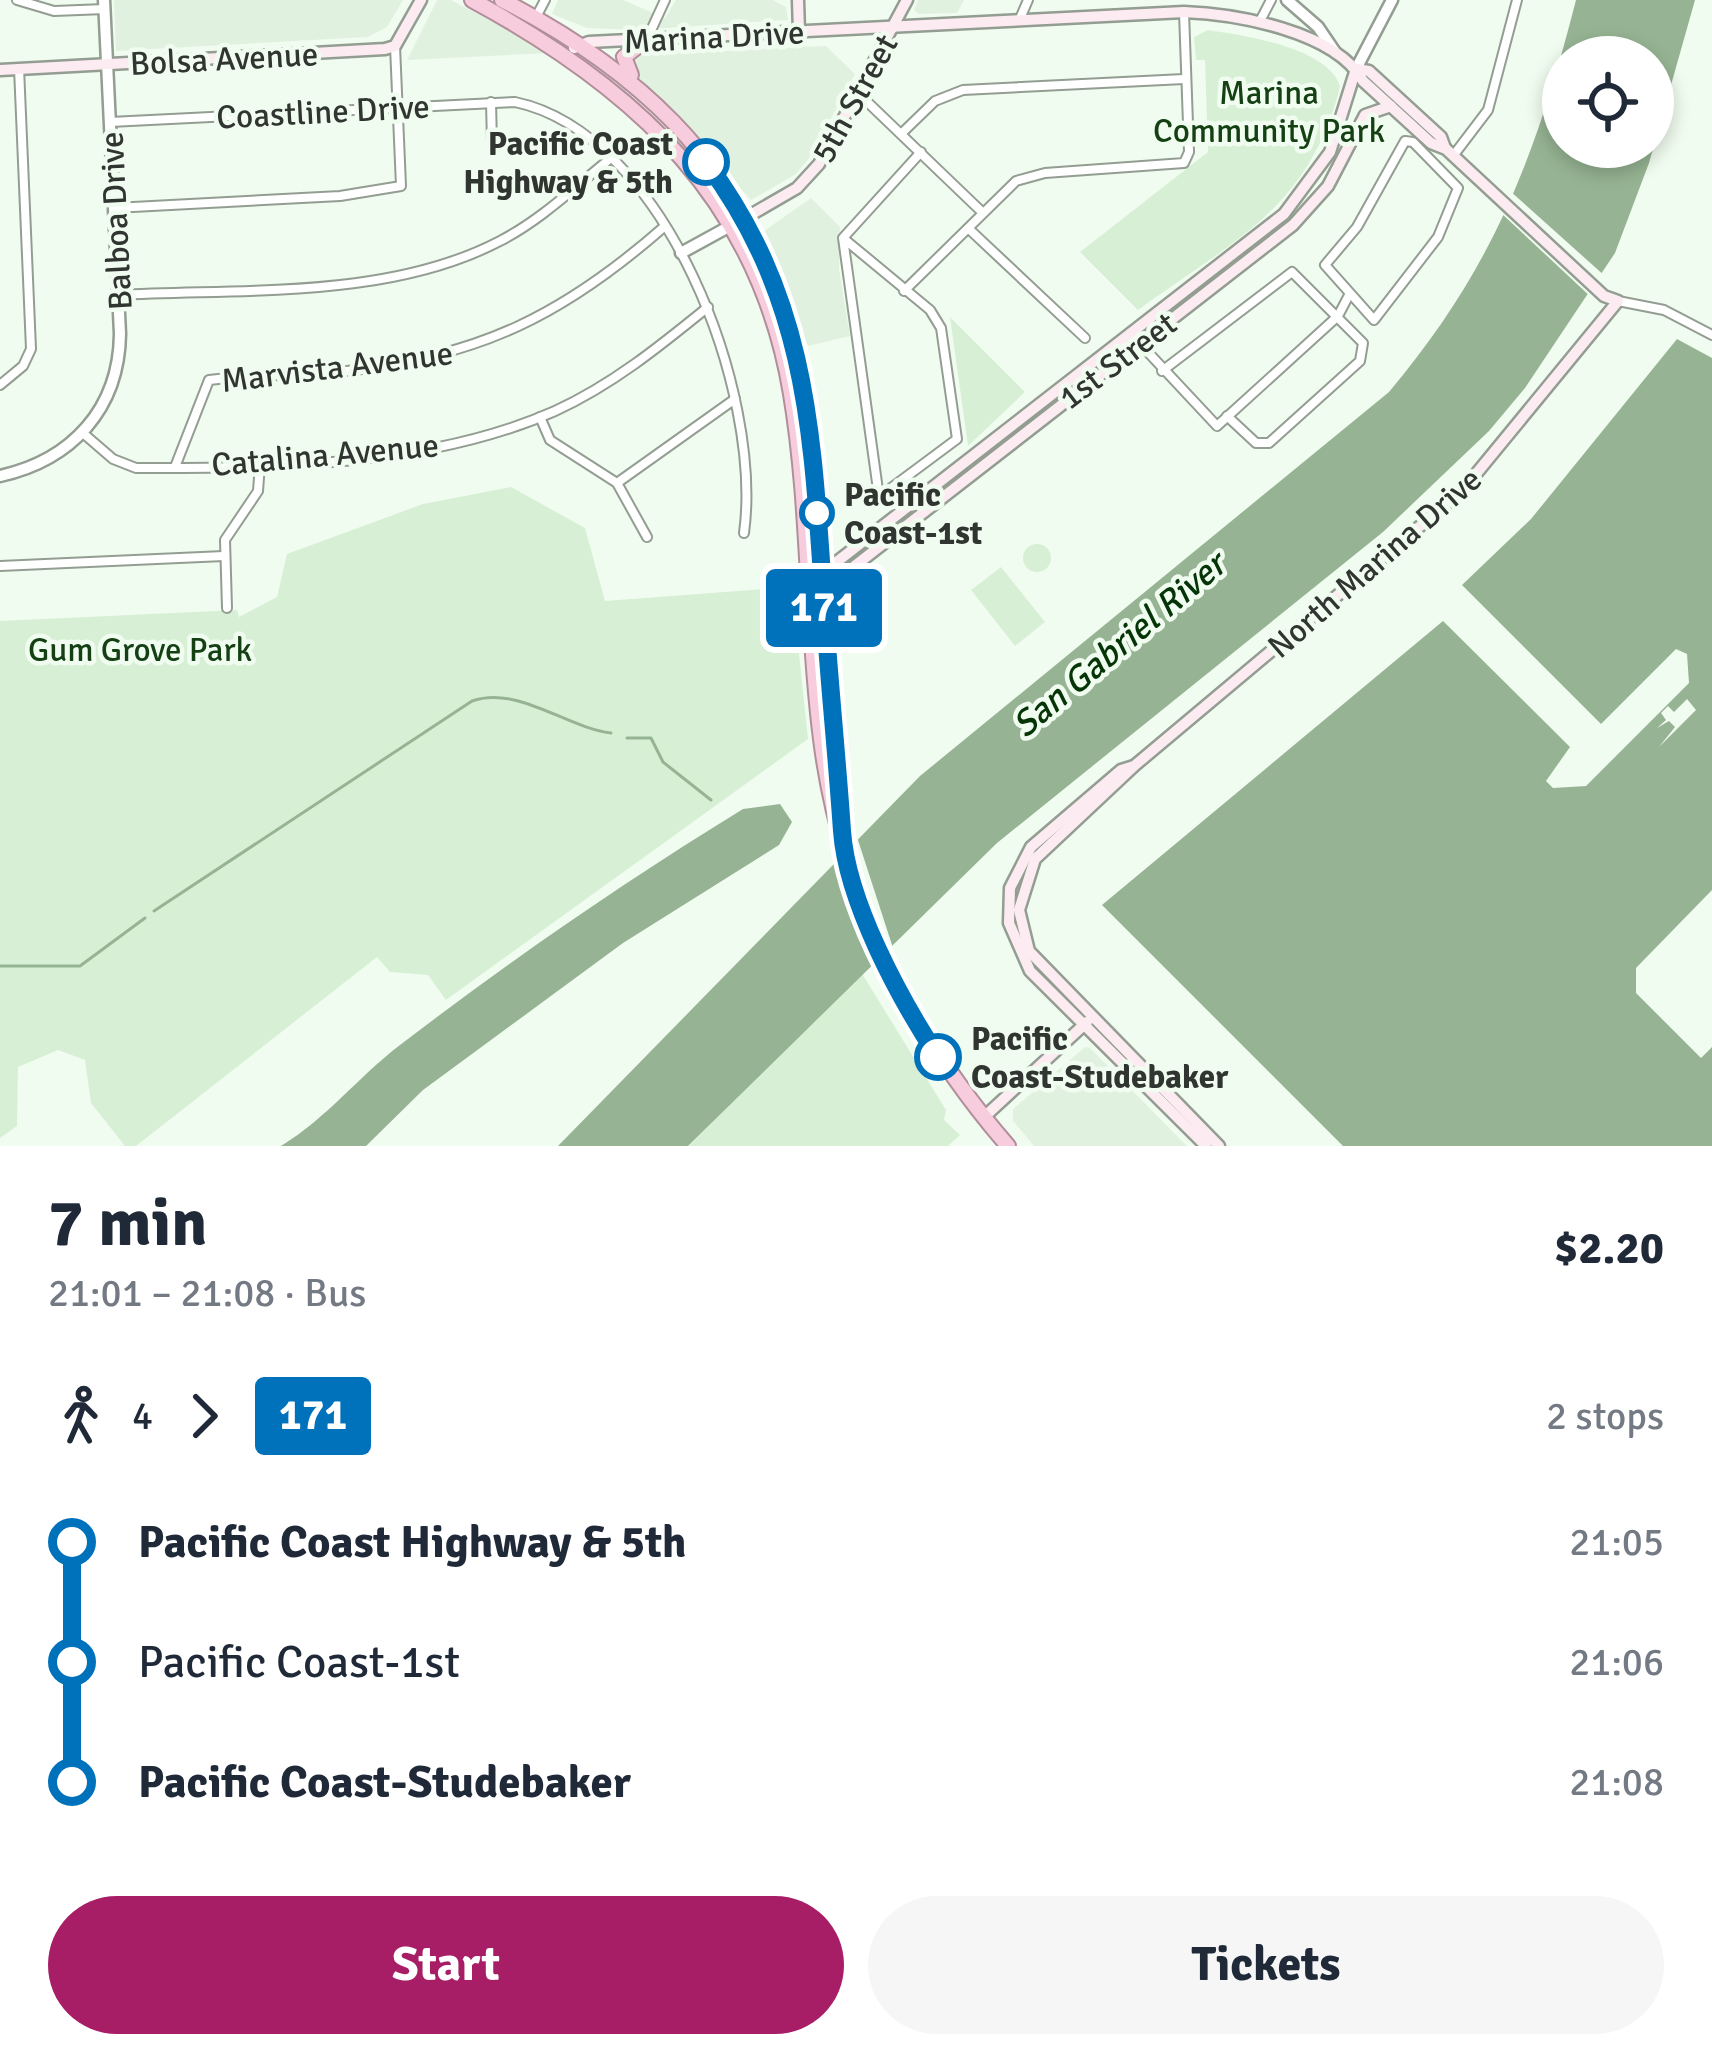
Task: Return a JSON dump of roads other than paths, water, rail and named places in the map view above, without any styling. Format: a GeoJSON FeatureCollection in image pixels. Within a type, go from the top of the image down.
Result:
{"type":"FeatureCollection","features":[{"type":"Feature","properties":{"kind":"highway"},"geometry":{"type":"LineString","coordinates":[[472,0],[533,24]]}},
{"type":"Feature","properties":{"kind":"highway"},"geometry":{"type":"LineString","coordinates":[[502,0],[669,119]]}},
{"type":"Feature","properties":{"kind":"highway"},"geometry":{"type":"LineString","coordinates":[[647,39],[627,52],[623,65],[665,107],[782,297],[805,381],[815,587],[842,828],[888,966],[927,1040],[1008,1146]]}},
{"type":"Feature","properties":{"kind":"highway"},"geometry":{"type":"LineString","coordinates":[[573,49],[700,166]]}},
{"type":"Feature","properties":{"kind":"main road"},"geometry":{"type":"LineString","coordinates":[[394,46],[421,0]]}},
{"type":"Feature","properties":{"kind":"main road"},"geometry":{"type":"LineString","coordinates":[[798,0],[799,32]]}},
{"type":"Feature","properties":{"kind":"main road","name":"5th Street"},"geometry":{"type":"LineString","coordinates":[[738,222],[808,179],[907,0]]}},
{"type":"Feature","properties":{"kind":"main road","name":"Marina Drive"},"geometry":{"type":"LineString","coordinates":[[573,49],[647,39],[1184,12],[1260,22],[1337,55],[1356,69],[1431,143],[1449,152],[1604,296],[1618,301]]}},
{"type":"Feature","properties":{"kind":"main road","name":"Bolsa Avenue"},"geometry":{"type":"LineString","coordinates":[[0,70],[394,46]]}},
{"type":"Feature","properties":{"kind":"main road","name":"Marina Drive"},"geometry":{"type":"LineString","coordinates":[[1356,69],[1369,71],[1441,137],[1449,152]]}},
{"type":"Feature","properties":{"kind":"main road","name":"1st Street"},"geometry":{"type":"LineString","coordinates":[[815,587],[834,582],[1296,202],[1330,152],[1356,69]]}},
{"type":"Feature","properties":{"kind":"main road","name":"1st Street"},"geometry":{"type":"LineString","coordinates":[[1134,338],[1311,208],[1347,152],[1348,94]]}},
{"type":"Feature","properties":{"kind":"main road"},"geometry":{"type":"LineString","coordinates":[[1347,152],[1365,115],[1390,106]]}},
{"type":"Feature","properties":{"kind":"main road","name":"North Marina Drive"},"geometry":{"type":"LineString","coordinates":[[1088,1021],[1016,933],[1021,895],[1035,860],[1134,766],[1462,490],[1618,301]]}},
{"type":"Feature","properties":{"kind":"main road"},"geometry":{"type":"LineString","coordinates":[[983,1118],[1088,1021]]}},
{"type":"Feature","properties":{"kind":"main road"},"geometry":{"type":"LineString","coordinates":[[1088,1021],[1206,1146]]}},
{"type":"Feature","properties":{"kind":"main road"},"geometry":{"type":"LineString","coordinates":[[1088,1021],[1219,1146]]}},
{"type":"Feature","properties":{"kind":"street"},"geometry":{"type":"LineString","coordinates":[[17,0],[55,11],[105,4]]}},
{"type":"Feature","properties":{"kind":"street"},"geometry":{"type":"LineString","coordinates":[[533,24],[545,0]]}},
{"type":"Feature","properties":{"kind":"street"},"geometry":{"type":"LineString","coordinates":[[647,39],[665,0]]}},
{"type":"Feature","properties":{"kind":"street"},"geometry":{"type":"LineString","coordinates":[[1019,21],[1028,0]]}},
{"type":"Feature","properties":{"kind":"street"},"geometry":{"type":"LineString","coordinates":[[1260,22],[1270,0]]}},
{"type":"Feature","properties":{"kind":"street"},"geometry":{"type":"LineString","coordinates":[[1287,0],[1318,27],[1337,55]]}},
{"type":"Feature","properties":{"kind":"street","name":"1st Street"},"geometry":{"type":"LineString","coordinates":[[1356,69],[1392,0]]}},
{"type":"Feature","properties":{"kind":"street"},"geometry":{"type":"LineString","coordinates":[[1434,161],[1449,152],[1488,110],[1517,0]]}},
{"type":"Feature","properties":{"kind":"street","name":"Balboa Drive"},"geometry":{"type":"LineString","coordinates":[[84,434],[116,373],[118,295],[105,4]]}},
{"type":"Feature","properties":{"kind":"street"},"geometry":{"type":"LineString","coordinates":[[904,291],[1016,181],[1177,166],[1187,160],[1184,12]]}},
{"type":"Feature","properties":{"kind":"street"},"geometry":{"type":"LineString","coordinates":[[114,208],[340,196],[401,186],[394,46]]}},
{"type":"Feature","properties":{"kind":"street"},"geometry":{"type":"LineString","coordinates":[[0,385],[23,366],[31,349],[19,68]]}},
{"type":"Feature","properties":{"kind":"street"},"geometry":{"type":"LineString","coordinates":[[902,133],[935,100],[963,90],[1184,79]]}},
{"type":"Feature","properties":{"kind":"street"},"geometry":{"type":"LineString","coordinates":[[859,94],[983,213]]}},
{"type":"Feature","properties":{"kind":"street","name":"Coastline Drive"},"geometry":{"type":"LineString","coordinates":[[110,122],[515,101],[556,113],[584,130],[665,226],[708,308],[735,399],[745,470],[744,533]]}},
{"type":"Feature","properties":{"kind":"street"},"geometry":{"type":"LineString","coordinates":[[491,102],[492,143]]}},
{"type":"Feature","properties":{"kind":"street"},"geometry":{"type":"LineString","coordinates":[[1134,338],[1217,426],[1338,316],[1349,295],[1348,286],[1326,263],[1357,226],[1395,154],[1410,140],[1459,188],[1438,237],[1374,320],[1349,295]]}},
{"type":"Feature","properties":{"kind":"street"},"geometry":{"type":"LineString","coordinates":[[842,238],[921,152]]}},
{"type":"Feature","properties":{"kind":"street"},"geometry":{"type":"LineString","coordinates":[[118,295],[359,281],[464,257],[536,218],[611,158]]}},
{"type":"Feature","properties":{"kind":"street"},"geometry":{"type":"LineString","coordinates":[[681,253],[738,222]]}},
{"type":"Feature","properties":{"kind":"street","name":"Marvista Avenue"},"geometry":{"type":"LineString","coordinates":[[176,467],[209,380],[347,371],[467,349],[566,305],[665,226]]}},
{"type":"Feature","properties":{"kind":"street"},"geometry":{"type":"LineString","coordinates":[[969,229],[1084,338]]}},
{"type":"Feature","properties":{"kind":"street"},"geometry":{"type":"LineString","coordinates":[[842,238],[930,310],[941,328],[957,439],[880,497],[842,238]]}},
{"type":"Feature","properties":{"kind":"street"},"geometry":{"type":"LineString","coordinates":[[1162,371],[1288,272],[1364,344],[1364,352],[1316,402],[1262,445],[1227,416]]}},
{"type":"Feature","properties":{"kind":"street"},"geometry":{"type":"LineString","coordinates":[[1618,301],[1664,310],[1712,335]]}},
{"type":"Feature","properties":{"kind":"street","name":"Catalina Avenue"},"geometry":{"type":"LineString","coordinates":[[84,434],[124,466],[260,464],[411,450],[540,417],[631,368],[708,308]]}},
{"type":"Feature","properties":{"kind":"street"},"geometry":{"type":"LineString","coordinates":[[617,483],[735,399]]}},
{"type":"Feature","properties":{"kind":"street"},"geometry":{"type":"LineString","coordinates":[[540,417],[550,440],[617,483],[646,538]]}},
{"type":"Feature","properties":{"kind":"street"},"geometry":{"type":"LineString","coordinates":[[0,476],[26,470],[84,434]]}},
{"type":"Feature","properties":{"kind":"street"},"geometry":{"type":"LineString","coordinates":[[227,608],[224,556],[229,528],[258,491],[260,464]]}},
{"type":"Feature","properties":{"kind":"street"},"geometry":{"type":"LineString","coordinates":[[0,566],[224,556]]}},
{"type":"Feature","properties":{"kind":"water"},"geometry":{"type":"Polygon","coordinates":[[[1576,0],[1695,0],[1674,74],[1674,36],[1567,36],[1576,0]]]}},
{"type":"Feature","properties":{"kind":"water","name":"San Gabriel River"},"geometry":{"type":"Polygon","coordinates":[[[1542,118],[1542,168],[1647,168],[1615,253],[1525,388],[1489,431],[1383,532],[997,843],[688,1146],[558,1146],[920,776],[1389,392],[1457,300],[1527,160],[1542,118]]]}},
{"type":"Feature","properties":{"kind":"water"},"geometry":{"type":"Polygon","coordinates":[[[1677,339],[1712,358],[1712,890],[1636,968],[1636,993],[1701,1058],[1712,1047],[1712,1146],[1343,1146],[1102,905],[1443,621],[1570,747],[1546,781],[1553,788],[1586,786],[1689,683],[1687,654],[1676,649],[1601,724],[1462,585],[1531,519],[1677,339]]]}},
{"type":"Feature","properties":{"kind":"water"},"geometry":{"type":"Polygon","coordinates":[[[780,804],[792,822],[779,845],[623,943],[423,1090],[366,1146],[281,1146],[400,1045],[569,922],[743,809],[780,804]]]}},
{"type":"Feature","properties":{"kind":"waterway"},"geometry":{"type":"LineString","coordinates":[[154,911],[472,701],[489,698],[525,703],[611,733]]}},
{"type":"Feature","properties":{"kind":"waterway"},"geometry":{"type":"LineString","coordinates":[[627,738],[651,738],[663,762],[711,800]]}},
{"type":"Feature","properties":{"kind":"waterway"},"geometry":{"type":"LineString","coordinates":[[0,966],[80,966],[145,918]]}},
{"type":"Feature","properties":{"kind":"place","name":"Pacific Coast Highway & 5th"},"geometry":{"type":"Point","coordinates":[706,162]}},
{"type":"Feature","properties":{"kind":"place","name":"Pacific Coast-1st"},"geometry":{"type":"Point","coordinates":[817,513]}},
{"type":"Feature","properties":{"kind":"place","name":"Pacific Coast-Studebaker"},"geometry":{"type":"Point","coordinates":[938,1057]}},
{"type":"Feature","properties":{"kind":"park label","name":"Marina Community Park"},"geometry":{"type":"Point","coordinates":[1269,111]}},
{"type":"Feature","properties":{"kind":"park label","name":"Gum Grove Park"},"geometry":{"type":"Point","coordinates":[140,649]}}]}
